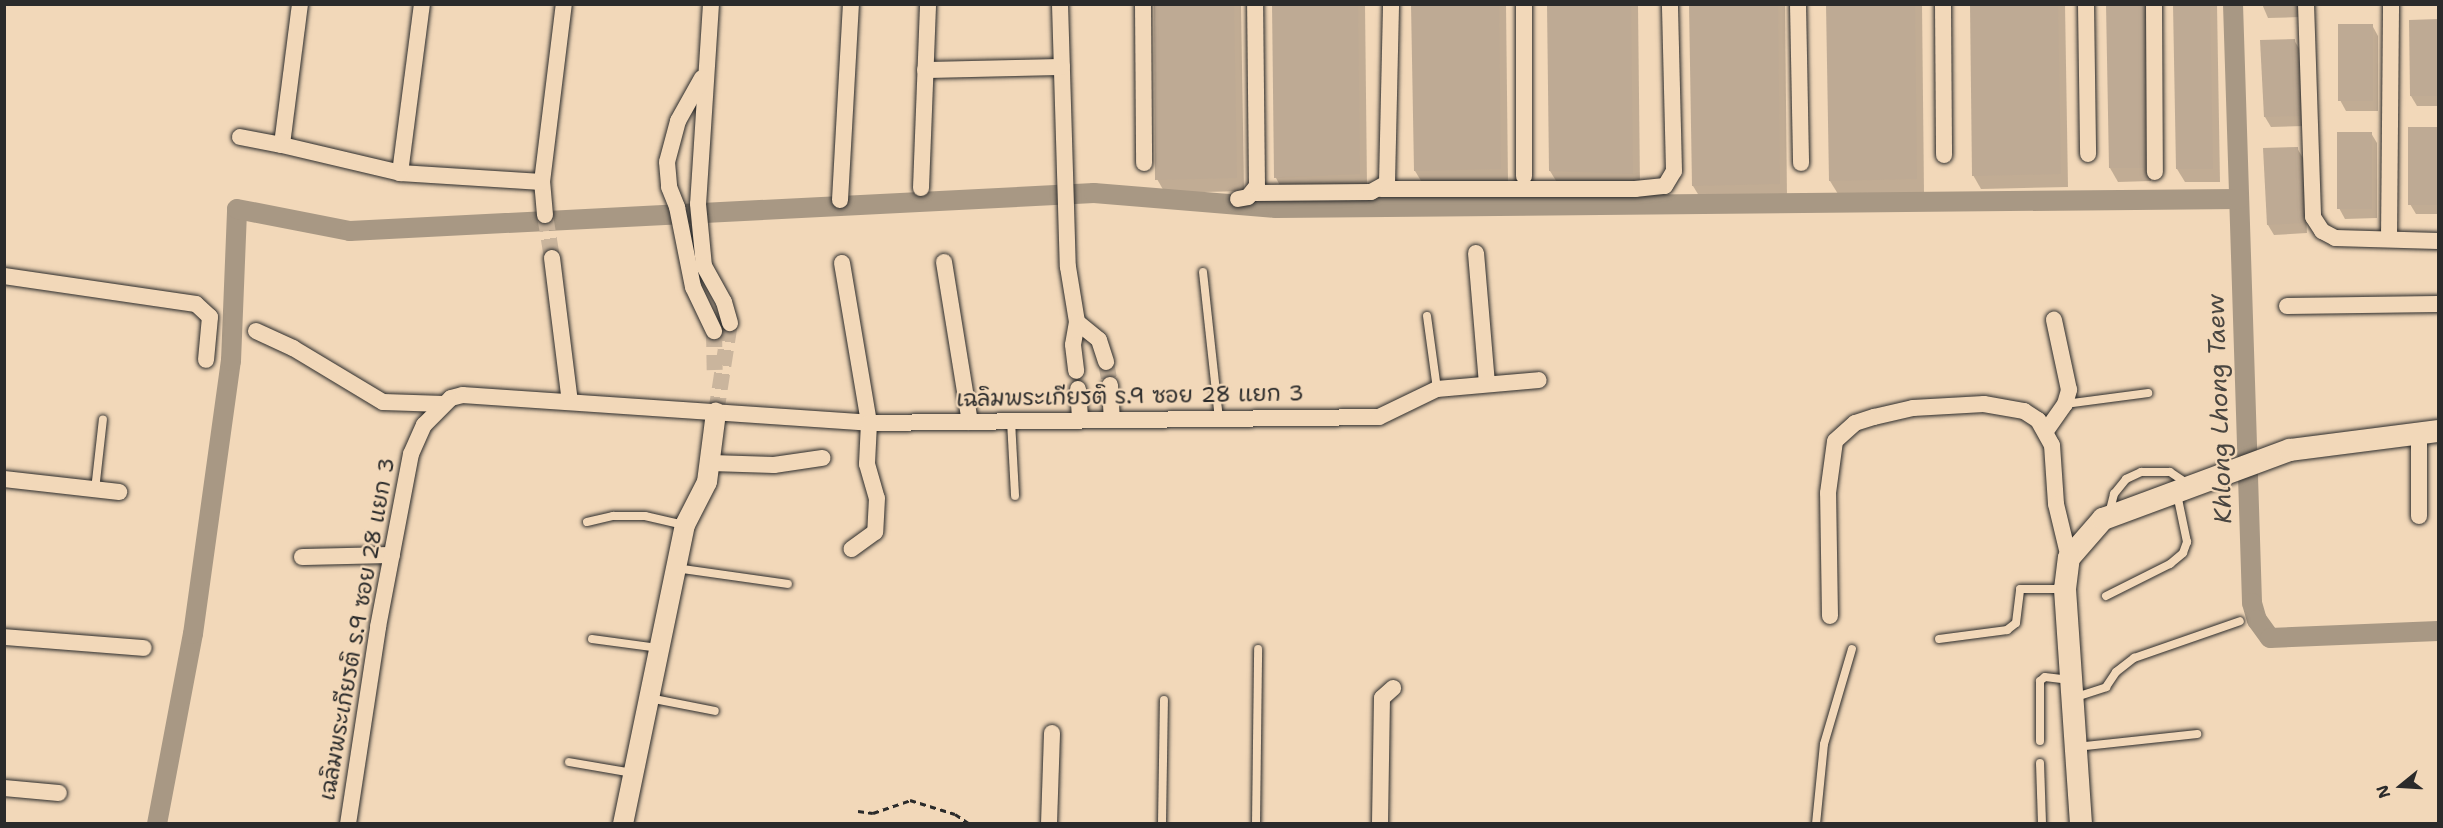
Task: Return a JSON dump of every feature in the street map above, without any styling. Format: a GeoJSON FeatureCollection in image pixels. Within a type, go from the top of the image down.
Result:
{"type":"FeatureCollection","features":[{"type":"Feature","properties":{"kind":"main road"},"geometry":{"type":"LineString","coordinates":[[2081,824],[2067,574],[2108,517],[2229,470],[2319,444],[2429,433]]}},
{"type":"Feature","properties":{"kind":"street"},"geometry":{"type":"LineString","coordinates":[[282,145],[300,4]]}},
{"type":"Feature","properties":{"kind":"street"},"geometry":{"type":"LineString","coordinates":[[400,173],[422,4]]}},
{"type":"Feature","properties":{"kind":"street"},"geometry":{"type":"LineString","coordinates":[[545,215],[542,182],[564,4]]}},
{"type":"Feature","properties":{"kind":"street"},"geometry":{"type":"LineString","coordinates":[[711,4],[704,75],[698,204],[709,280],[724,302],[730,323]]}},
{"type":"Feature","properties":{"kind":"street"},"geometry":{"type":"LineString","coordinates":[[840,200],[851,4]]}},
{"type":"Feature","properties":{"kind":"street"},"geometry":{"type":"LineString","coordinates":[[921,188],[928,4]]}},
{"type":"Feature","properties":{"kind":"street"},"geometry":{"type":"LineString","coordinates":[[1060,4],[1066,184],[1070,228],[1068,267],[1077,322],[1073,345],[1076,371]]}},
{"type":"Feature","properties":{"kind":"street"},"geometry":{"type":"LineString","coordinates":[[1143,4],[1144,163]]}},
{"type":"Feature","properties":{"kind":"street"},"geometry":{"type":"LineString","coordinates":[[1254,193],[1255,4]]}},
{"type":"Feature","properties":{"kind":"street"},"geometry":{"type":"LineString","coordinates":[[1381,189],[1389,175],[1391,4]]}},
{"type":"Feature","properties":{"kind":"street"},"geometry":{"type":"LineString","coordinates":[[1524,4],[1524,176]]}},
{"type":"Feature","properties":{"kind":"street"},"geometry":{"type":"LineString","coordinates":[[1238,199],[1254,193],[1371,192],[1381,189],[1635,189],[1665,186],[1674,171],[1670,4]]}},
{"type":"Feature","properties":{"kind":"street"},"geometry":{"type":"LineString","coordinates":[[1798,4],[1801,164]]}},
{"type":"Feature","properties":{"kind":"street"},"geometry":{"type":"LineString","coordinates":[[1943,4],[1944,155]]}},
{"type":"Feature","properties":{"kind":"street"},"geometry":{"type":"LineString","coordinates":[[2086,4],[2088,153]]}},
{"type":"Feature","properties":{"kind":"street"},"geometry":{"type":"LineString","coordinates":[[2154,4],[2155,172]]}},
{"type":"Feature","properties":{"kind":"street"},"geometry":{"type":"LineString","coordinates":[[2306,4],[2313,217],[2322,231],[2335,238],[2439,241]]}},
{"type":"Feature","properties":{"kind":"street"},"geometry":{"type":"LineString","coordinates":[[2389,239],[2391,4]]}},
{"type":"Feature","properties":{"kind":"street"},"geometry":{"type":"LineString","coordinates":[[925,70],[1062,67]]}},
{"type":"Feature","properties":{"kind":"street"},"geometry":{"type":"LineString","coordinates":[[704,75],[670,143],[669,187],[677,207],[693,287],[714,331]]}},
{"type":"Feature","properties":{"kind":"street"},"geometry":{"type":"LineString","coordinates":[[240,137],[400,173],[542,182]]}},
{"type":"Feature","properties":{"kind":"street"},"geometry":{"type":"LineString","coordinates":[[1476,253],[1486,384]]}},
{"type":"Feature","properties":{"kind":"street"},"geometry":{"type":"LineString","coordinates":[[552,258],[570,402]]}},
{"type":"Feature","properties":{"kind":"street"},"geometry":{"type":"LineString","coordinates":[[944,262],[970,422]]}},
{"type":"Feature","properties":{"kind":"street"},"geometry":{"type":"LineString","coordinates":[[842,263],[869,423],[867,464],[877,498],[875,532],[852,549]]}},
{"type":"Feature","properties":{"kind":"street"},"geometry":{"type":"LineString","coordinates":[[4,276],[196,304],[210,317],[206,360]]}},
{"type":"Feature","properties":{"kind":"street"},"geometry":{"type":"LineString","coordinates":[[2286,306],[2439,304]]}},
{"type":"Feature","properties":{"kind":"street"},"geometry":{"type":"LineString","coordinates":[[2046,431],[2064,404],[2069,390],[2054,320]]}},
{"type":"Feature","properties":{"kind":"street"},"geometry":{"type":"LineString","coordinates":[[1077,322],[1099,340],[1106,362]]}},
{"type":"Feature","properties":{"kind":"street"},"geometry":{"type":"LineString","coordinates":[[256,331],[293,348],[383,402],[444,404]]}},
{"type":"Feature","properties":{"kind":"street","name":"เฉลิมพระเกียรติ ร.9 ซอย 28 แยก 3"},"geometry":{"type":"LineString","coordinates":[[348,824],[411,454],[424,425],[444,404],[464,395],[869,423],[1379,417],[1437,389],[1539,380]]}},
{"type":"Feature","properties":{"kind":"street"},"geometry":{"type":"LineString","coordinates":[[1110,385],[1112,420]]}},
{"type":"Feature","properties":{"kind":"street"},"geometry":{"type":"LineString","coordinates":[[1078,388],[1080,420]]}},
{"type":"Feature","properties":{"kind":"street"},"geometry":{"type":"LineString","coordinates":[[1830,616],[1831,463],[1835,441],[1856,423],[1913,408],[1984,404],[2024,411],[2046,431],[2052,445],[2056,504],[2067,574]]}},
{"type":"Feature","properties":{"kind":"street"},"geometry":{"type":"LineString","coordinates":[[623,824],[685,525],[707,482],[716,413]]}},
{"type":"Feature","properties":{"kind":"street"},"geometry":{"type":"LineString","coordinates":[[2419,516],[2429,433]]}},
{"type":"Feature","properties":{"kind":"street"},"geometry":{"type":"LineString","coordinates":[[711,463],[774,465],[822,458]]}},
{"type":"Feature","properties":{"kind":"street"},"geometry":{"type":"LineString","coordinates":[[4,480],[119,492]]}},
{"type":"Feature","properties":{"kind":"street"},"geometry":{"type":"LineString","coordinates":[[302,557],[392,555]]}},
{"type":"Feature","properties":{"kind":"street"},"geometry":{"type":"LineString","coordinates":[[4,637],[144,648]]}},
{"type":"Feature","properties":{"kind":"street"},"geometry":{"type":"LineString","coordinates":[[1380,824],[1382,698],[1393,688]]}},
{"type":"Feature","properties":{"kind":"street"},"geometry":{"type":"LineString","coordinates":[[1049,824],[1052,733]]}},
{"type":"Feature","properties":{"kind":"street"},"geometry":{"type":"LineString","coordinates":[[4,788],[59,793]]}},
{"type":"Feature","properties":{"kind":"lane"},"geometry":{"type":"LineString","coordinates":[[1203,272],[1219,419]]}},
{"type":"Feature","properties":{"kind":"lane"},"geometry":{"type":"LineString","coordinates":[[1427,316],[1437,389]]}},
{"type":"Feature","properties":{"kind":"lane"},"geometry":{"type":"LineString","coordinates":[[2064,404],[2148,393]]}},
{"type":"Feature","properties":{"kind":"lane"},"geometry":{"type":"LineString","coordinates":[[95,490],[103,419]]}},
{"type":"Feature","properties":{"kind":"lane"},"geometry":{"type":"LineString","coordinates":[[1011,421],[1016,496]]}},
{"type":"Feature","properties":{"kind":"lane"},"geometry":{"type":"LineString","coordinates":[[2106,596],[2170,564],[2183,553],[2187,542],[2184,488]]}},
{"type":"Feature","properties":{"kind":"lane"},"geometry":{"type":"LineString","coordinates":[[587,522],[614,516],[645,516],[685,525]]}},
{"type":"Feature","properties":{"kind":"lane"},"geometry":{"type":"LineString","coordinates":[[676,568],[788,584]]}},
{"type":"Feature","properties":{"kind":"lane"},"geometry":{"type":"LineString","coordinates":[[1939,639],[2013,627],[2020,589],[2067,574]]}},
{"type":"Feature","properties":{"kind":"lane"},"geometry":{"type":"LineString","coordinates":[[2040,741],[2042,678],[2072,689],[2106,687],[2116,672],[2134,658],[2240,621]]}},
{"type":"Feature","properties":{"kind":"lane"},"geometry":{"type":"LineString","coordinates":[[592,639],[659,648]]}},
{"type":"Feature","properties":{"kind":"lane"},"geometry":{"type":"LineString","coordinates":[[1256,824],[1258,649]]}},
{"type":"Feature","properties":{"kind":"lane"},"geometry":{"type":"LineString","coordinates":[[1816,824],[1824,744],[1852,649]]}},
{"type":"Feature","properties":{"kind":"lane"},"geometry":{"type":"LineString","coordinates":[[649,698],[715,711]]}},
{"type":"Feature","properties":{"kind":"lane"},"geometry":{"type":"LineString","coordinates":[[1162,824],[1164,700]]}},
{"type":"Feature","properties":{"kind":"lane"},"geometry":{"type":"LineString","coordinates":[[2076,747],[2197,734]]}},
{"type":"Feature","properties":{"kind":"lane"},"geometry":{"type":"LineString","coordinates":[[569,762],[633,773]]}},
{"type":"Feature","properties":{"kind":"lane"},"geometry":{"type":"LineString","coordinates":[[2040,763],[2042,824]]}},
{"type":"Feature","properties":{"kind":"path"},"geometry":{"type":"LineString","coordinates":[[858,811],[873,813],[910,800],[955,814],[970,824]]}},
{"type":"Feature","properties":{"kind":"building"},"geometry":{"type":"Polygon","coordinates":[[[1154,4],[1234,4],[1237,178],[1155,180],[1154,4]]]}},
{"type":"Feature","properties":{"kind":"building"},"geometry":{"type":"Polygon","coordinates":[[[1272,4],[1358,4],[1360,174],[1274,178],[1272,4]]]}},
{"type":"Feature","properties":{"kind":"building"},"geometry":{"type":"Polygon","coordinates":[[[1411,4],[1499,4],[1501,169],[1414,171],[1411,4]]]}},
{"type":"Feature","properties":{"kind":"building"},"geometry":{"type":"Polygon","coordinates":[[[1547,4],[1631,4],[1633,174],[1549,171],[1547,4]]]}},
{"type":"Feature","properties":{"kind":"building"},"geometry":{"type":"Polygon","coordinates":[[[1689,4],[1778,4],[1780,184],[1692,186],[1689,4]]]}},
{"type":"Feature","properties":{"kind":"building"},"geometry":{"type":"Polygon","coordinates":[[[1826,4],[1915,4],[1917,179],[1829,181],[1826,4]]]}},
{"type":"Feature","properties":{"kind":"building"},"geometry":{"type":"Polygon","coordinates":[[[1970,4],[2058,4],[2061,174],[1972,176],[1970,4]]]}},
{"type":"Feature","properties":{"kind":"building"},"geometry":{"type":"Polygon","coordinates":[[[2106,4],[2144,4],[2144,168],[2109,168],[2106,4]]]}},
{"type":"Feature","properties":{"kind":"building"},"geometry":{"type":"Polygon","coordinates":[[[2173,4],[2210,4],[2213,169],[2176,169],[2173,4]]]}},
{"type":"Feature","properties":{"kind":"building"},"geometry":{"type":"Polygon","coordinates":[[[2439,19],[2439,96],[2410,96],[2409,20],[2439,19]]]}},
{"type":"Feature","properties":{"kind":"building"},"geometry":{"type":"Polygon","coordinates":[[[2338,24],[2373,24],[2373,101],[2338,101],[2338,24]]]}},
{"type":"Feature","properties":{"kind":"building"},"geometry":{"type":"Polygon","coordinates":[[[2295,39],[2299,116],[2264,117],[2260,40],[2295,39]]]}},
{"type":"Feature","properties":{"kind":"building"},"geometry":{"type":"Polygon","coordinates":[[[2408,127],[2439,127],[2439,205],[2408,205],[2408,127]]]}},
{"type":"Feature","properties":{"kind":"building"},"geometry":{"type":"Polygon","coordinates":[[[2337,132],[2372,132],[2372,209],[2337,209],[2337,132]]]}},
{"type":"Feature","properties":{"kind":"building"},"geometry":{"type":"Polygon","coordinates":[[[2298,147],[2302,223],[2267,225],[2263,148],[2298,147]]]}},
{"type":"Feature","properties":{"kind":"waterway","name":"Khlong Lhong Taew"},"geometry":{"type":"LineString","coordinates":[[2233,4],[2252,603],[2257,620],[2270,638],[2438,631]]}},
{"type":"Feature","properties":{"kind":"waterway"},"geometry":{"type":"LineString","coordinates":[[157,824],[193,634],[231,361],[237,209],[350,231],[1094,193],[1276,208],[2239,199]]}},
{"type":"Feature","properties":{"kind":"tunnel"},"geometry":{"type":"LineString","coordinates":[[545,215],[552,258]]}},
{"type":"Feature","properties":{"kind":"tunnel"},"geometry":{"type":"LineString","coordinates":[[716,413],[730,323]]}},
{"type":"Feature","properties":{"kind":"tunnel"},"geometry":{"type":"LineString","coordinates":[[714,331],[715,370]]}},
{"type":"Feature","properties":{"kind":"tunnel"},"geometry":{"type":"LineString","coordinates":[[1106,362],[1110,385]]}}]}
